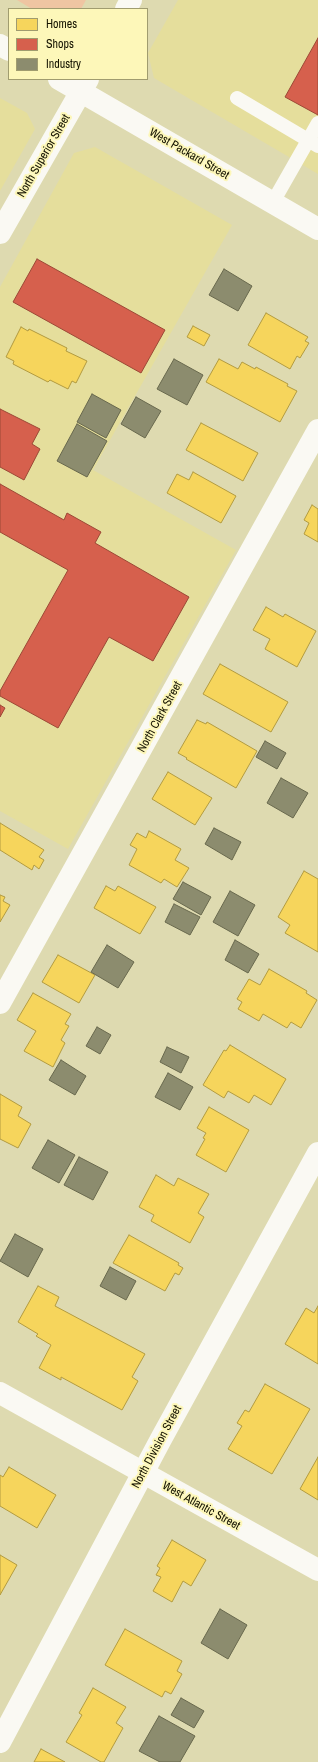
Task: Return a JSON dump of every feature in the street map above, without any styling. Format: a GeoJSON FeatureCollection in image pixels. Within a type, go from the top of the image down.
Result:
{"type":"FeatureCollection","features":[{"type":"Feature","properties":{"kind":"street","name":"West Packard Street"},"geometry":{"type":"LineString","coordinates":[[63,80],[84,85],[318,229]]}},
{"type":"Feature","properties":{"kind":"street","name":"North Superior Street"},"geometry":{"type":"LineString","coordinates":[[0,233],[84,85]]}},
{"type":"Feature","properties":{"kind":"street","name":"North Clark Street"},"geometry":{"type":"LineString","coordinates":[[0,1003],[318,430]]}},
{"type":"Feature","properties":{"kind":"street","name":"North Division Street"},"geometry":{"type":"LineString","coordinates":[[0,1742],[143,1474],[318,1153]]}},
{"type":"Feature","properties":{"kind":"street","name":"West Atlantic Street"},"geometry":{"type":"LineString","coordinates":[[0,1393],[143,1474],[318,1570]]}},
{"type":"Feature","properties":{"kind":"lane"},"geometry":{"type":"LineString","coordinates":[[237,98],[313,143]]}},
{"type":"Feature","properties":{"kind":"lane"},"geometry":{"type":"LineString","coordinates":[[273,202],[313,143],[318,123]]}},
{"type":"Feature","properties":{"kind":"shaded area"},"geometry":{"type":"Polygon","coordinates":[[[17,0],[86,0],[82,8],[30,8],[17,0]]]}},
{"type":"Feature","properties":{"kind":"shaded area"},"geometry":{"type":"Polygon","coordinates":[[[178,0],[318,0],[318,174],[154,78],[148,53],[178,0]]]}},
{"type":"Feature","properties":{"kind":"shaded area"},"geometry":{"type":"Polygon","coordinates":[[[0,98],[27,113],[35,129],[0,191],[0,98]]]}},
{"type":"Feature","properties":{"kind":"shaded area"},"geometry":{"type":"Polygon","coordinates":[[[95,147],[232,225],[93,470],[236,550],[68,849],[0,811],[0,287],[74,153],[95,147]]]}},
{"type":"Feature","properties":{"kind":"building: Homes"},"geometry":{"type":"Polygon","coordinates":[[[266,313],[308,337],[305,341],[309,343],[300,358],[297,356],[290,369],[248,345],[266,313]]]}},
{"type":"Feature","properties":{"kind":"building: Homes"},"geometry":{"type":"Polygon","coordinates":[[[193,326],[210,335],[204,346],[187,337],[193,326]]]}},
{"type":"Feature","properties":{"kind":"building: Homes"},"geometry":{"type":"Polygon","coordinates":[[[21,327],[28,331],[29,329],[67,348],[66,351],[87,361],[76,383],[72,381],[68,389],[50,380],[48,382],[13,364],[14,361],[6,357],[21,327]]]}},
{"type":"Feature","properties":{"kind":"building: Homes"},"geometry":{"type":"Polygon","coordinates":[[[219,359],[238,369],[242,362],[255,369],[256,367],[288,384],[287,386],[297,391],[280,422],[206,382],[219,359]]]}},
{"type":"Feature","properties":{"kind":"building: Homes"},"geometry":{"type":"Polygon","coordinates":[[[201,423],[258,453],[243,481],[186,450],[201,423]]]}},
{"type":"Feature","properties":{"kind":"building: Homes"},"geometry":{"type":"Polygon","coordinates":[[[193,472],[236,496],[221,523],[167,493],[177,474],[189,480],[193,472]]]}},
{"type":"Feature","properties":{"kind":"building: Homes"},"geometry":{"type":"Polygon","coordinates":[[[312,505],[318,509],[318,542],[304,534],[309,523],[304,520],[312,505]]]}},
{"type":"Feature","properties":{"kind":"building: Homes"},"geometry":{"type":"Polygon","coordinates":[[[266,607],[283,617],[285,614],[316,631],[297,667],[265,649],[270,639],[253,630],[266,607]]]}},
{"type":"Feature","properties":{"kind":"building: Homes"},"geometry":{"type":"Polygon","coordinates":[[[220,664],[288,702],[271,732],[203,694],[220,664]]]}},
{"type":"Feature","properties":{"kind":"building: Homes"},"geometry":{"type":"Polygon","coordinates":[[[197,720],[206,724],[207,722],[257,751],[236,788],[178,753],[197,720]]]}},
{"type":"Feature","properties":{"kind":"building: Homes"},"geometry":{"type":"Polygon","coordinates":[[[168,772],[212,798],[195,825],[152,799],[168,772]]]}},
{"type":"Feature","properties":{"kind":"building: Homes"},"geometry":{"type":"Polygon","coordinates":[[[0,823],[44,850],[39,857],[44,860],[39,869],[34,865],[32,870],[0,850],[0,823]]]}},
{"type":"Feature","properties":{"kind":"building: Homes"},"geometry":{"type":"Polygon","coordinates":[[[149,831],[181,849],[175,860],[189,868],[177,887],[164,879],[161,883],[129,865],[137,849],[130,845],[137,833],[146,838],[149,831]]]}},
{"type":"Feature","properties":{"kind":"building: Homes"},"geometry":{"type":"Polygon","coordinates":[[[304,871],[318,879],[318,952],[285,933],[290,925],[278,917],[304,871]]]}},
{"type":"Feature","properties":{"kind":"building: Homes"},"geometry":{"type":"Polygon","coordinates":[[[106,886],[115,891],[118,886],[156,907],[140,934],[94,908],[106,886]]]}},
{"type":"Feature","properties":{"kind":"building: Homes"},"geometry":{"type":"Polygon","coordinates":[[[0,895],[5,897],[3,901],[10,905],[0,922],[0,895]]]}},
{"type":"Feature","properties":{"kind":"building: Homes"},"geometry":{"type":"Polygon","coordinates":[[[58,955],[95,975],[79,1003],[42,982],[58,955]]]}},
{"type":"Feature","properties":{"kind":"building: Homes"},"geometry":{"type":"Polygon","coordinates":[[[269,969],[307,991],[306,993],[317,1000],[301,1028],[291,1022],[287,1028],[263,1014],[259,1021],[238,1009],[242,1002],[237,999],[249,979],[260,985],[269,969]]]}},
{"type":"Feature","properties":{"kind":"building: Homes"},"geometry":{"type":"Polygon","coordinates":[[[33,993],[71,1014],[65,1024],[69,1026],[61,1040],[65,1043],[53,1067],[24,1051],[36,1031],[17,1020],[33,993]]]}},
{"type":"Feature","properties":{"kind":"building: Homes"},"geometry":{"type":"Polygon","coordinates":[[[230,1045],[286,1079],[271,1105],[254,1095],[249,1103],[228,1091],[224,1098],[203,1085],[224,1050],[226,1051],[230,1045]]]}},
{"type":"Feature","properties":{"kind":"building: Homes"},"geometry":{"type":"Polygon","coordinates":[[[0,1094],[22,1107],[18,1116],[31,1124],[18,1148],[0,1139],[0,1094]]]}},
{"type":"Feature","properties":{"kind":"building: Homes"},"geometry":{"type":"Polygon","coordinates":[[[209,1107],[249,1130],[226,1172],[196,1155],[205,1139],[203,1138],[206,1133],[197,1128],[209,1107]]]}},
{"type":"Feature","properties":{"kind":"building: Homes"},"geometry":{"type":"Polygon","coordinates":[[[156,1175],[174,1186],[178,1178],[209,1194],[198,1213],[204,1217],[190,1243],[151,1221],[154,1215],[139,1207],[156,1175]]]}},
{"type":"Feature","properties":{"kind":"building: Homes"},"geometry":{"type":"Polygon","coordinates":[[[129,1235],[179,1263],[178,1265],[183,1268],[179,1275],[175,1273],[165,1291],[113,1263],[129,1235]]]}},
{"type":"Feature","properties":{"kind":"building: Homes"},"geometry":{"type":"Polygon","coordinates":[[[38,1286],[59,1297],[55,1306],[145,1354],[132,1377],[138,1381],[122,1410],[61,1377],[61,1380],[39,1368],[51,1345],[36,1336],[38,1334],[18,1322],[38,1286]]]}},
{"type":"Feature","properties":{"kind":"building: Homes"},"geometry":{"type":"Polygon","coordinates":[[[318,1306],[318,1364],[285,1344],[306,1308],[314,1313],[318,1306]]]}},
{"type":"Feature","properties":{"kind":"building: Homes"},"geometry":{"type":"Polygon","coordinates":[[[265,1384],[310,1409],[272,1474],[228,1449],[242,1426],[237,1423],[245,1410],[249,1412],[265,1384]]]}},
{"type":"Feature","properties":{"kind":"building: Homes"},"geometry":{"type":"Polygon","coordinates":[[[318,1457],[318,1500],[300,1489],[318,1457]]]}},
{"type":"Feature","properties":{"kind":"building: Homes"},"geometry":{"type":"Polygon","coordinates":[[[9,1467],[56,1495],[37,1528],[0,1506],[0,1475],[3,1477],[9,1467]]]}},
{"type":"Feature","properties":{"kind":"building: Homes"},"geometry":{"type":"Polygon","coordinates":[[[172,1540],[206,1560],[191,1586],[183,1581],[172,1602],[153,1591],[161,1577],[156,1575],[160,1568],[157,1566],[172,1540]]]}},
{"type":"Feature","properties":{"kind":"building: Homes"},"geometry":{"type":"Polygon","coordinates":[[[0,1555],[17,1565],[0,1595],[0,1555]]]}},
{"type":"Feature","properties":{"kind":"building: Homes"},"geometry":{"type":"Polygon","coordinates":[[[125,1629],[182,1661],[177,1671],[182,1674],[171,1694],[165,1691],[162,1697],[105,1665],[125,1629]]]}},
{"type":"Feature","properties":{"kind":"building: Homes"},"geometry":{"type":"Polygon","coordinates":[[[93,1688],[126,1707],[116,1723],[123,1728],[104,1762],[101,1762],[66,1742],[82,1715],[79,1713],[93,1688]]]}},
{"type":"Feature","properties":{"kind":"building: Homes"},"geometry":{"type":"Polygon","coordinates":[[[41,1749],[65,1762],[34,1762],[41,1749]]]}},
{"type":"Feature","properties":{"kind":"building: Shops"},"geometry":{"type":"Polygon","coordinates":[[[318,38],[318,115],[285,97],[318,38]]]}},
{"type":"Feature","properties":{"kind":"building: Shops"},"geometry":{"type":"Polygon","coordinates":[[[37,259],[165,330],[141,373],[13,302],[37,259]]]}},
{"type":"Feature","properties":{"kind":"building: Shops"},"geometry":{"type":"Polygon","coordinates":[[[0,409],[40,429],[32,444],[40,449],[24,480],[0,467],[0,409]]]}},
{"type":"Feature","properties":{"kind":"building: Shops"},"geometry":{"type":"Polygon","coordinates":[[[0,484],[64,520],[67,513],[101,532],[95,543],[189,597],[153,661],[109,637],[58,728],[0,696],[0,691],[68,570],[0,532],[0,484]]]}},
{"type":"Feature","properties":{"kind":"building: Shops"},"geometry":{"type":"Polygon","coordinates":[[[0,705],[5,708],[0,717],[0,705]]]}},
{"type":"Feature","properties":{"kind":"building: Industry"},"geometry":{"type":"Polygon","coordinates":[[[224,269],[252,286],[238,311],[209,295],[224,269]]]}},
{"type":"Feature","properties":{"kind":"building: Industry"},"geometry":{"type":"Polygon","coordinates":[[[174,359],[203,375],[187,405],[157,389],[174,359]]]}},
{"type":"Feature","properties":{"kind":"building: Industry"},"geometry":{"type":"Polygon","coordinates":[[[92,394],[121,410],[106,438],[77,422],[92,394]]]}},
{"type":"Feature","properties":{"kind":"building: Industry"},"geometry":{"type":"Polygon","coordinates":[[[136,397],[161,411],[145,438],[121,424],[136,397]]]}},
{"type":"Feature","properties":{"kind":"building: Industry"},"geometry":{"type":"Polygon","coordinates":[[[77,424],[107,441],[87,477],[57,461],[77,424]]]}},
{"type":"Feature","properties":{"kind":"building: Industry"},"geometry":{"type":"Polygon","coordinates":[[[265,741],[286,753],[277,769],[256,757],[265,741]]]}},
{"type":"Feature","properties":{"kind":"building: Industry"},"geometry":{"type":"Polygon","coordinates":[[[281,778],[308,793],[293,818],[267,803],[281,778]]]}},
{"type":"Feature","properties":{"kind":"building: Industry"},"geometry":{"type":"Polygon","coordinates":[[[214,828],[241,842],[232,860],[205,844],[214,828]]]}},
{"type":"Feature","properties":{"kind":"building: Industry"},"geometry":{"type":"Polygon","coordinates":[[[183,882],[211,897],[201,915],[173,899],[183,882]]]}},
{"type":"Feature","properties":{"kind":"building: Industry"},"geometry":{"type":"Polygon","coordinates":[[[230,891],[255,905],[238,936],[213,922],[230,891]]]}},
{"type":"Feature","properties":{"kind":"building: Industry"},"geometry":{"type":"Polygon","coordinates":[[[174,904],[200,917],[190,935],[165,922],[174,904]]]}},
{"type":"Feature","properties":{"kind":"building: Industry"},"geometry":{"type":"Polygon","coordinates":[[[235,940],[259,954],[248,973],[225,960],[235,940]]]}},
{"type":"Feature","properties":{"kind":"building: Industry"},"geometry":{"type":"Polygon","coordinates":[[[107,945],[134,962],[118,988],[91,972],[107,945]]]}},
{"type":"Feature","properties":{"kind":"building: Industry"},"geometry":{"type":"Polygon","coordinates":[[[97,1027],[111,1035],[100,1054],[86,1046],[97,1027]]]}},
{"type":"Feature","properties":{"kind":"building: Industry"},"geometry":{"type":"Polygon","coordinates":[[[167,1047],[189,1057],[181,1073],[160,1062],[167,1047]]]}},
{"type":"Feature","properties":{"kind":"building: Industry"},"geometry":{"type":"Polygon","coordinates":[[[61,1060],[86,1076],[75,1095],[49,1080],[61,1060]]]}},
{"type":"Feature","properties":{"kind":"building: Industry"},"geometry":{"type":"Polygon","coordinates":[[[168,1073],[193,1087],[180,1110],[155,1097],[168,1073]]]}},
{"type":"Feature","properties":{"kind":"building: Industry"},"geometry":{"type":"Polygon","coordinates":[[[48,1140],[75,1155],[59,1183],[32,1168],[48,1140]]]}},
{"type":"Feature","properties":{"kind":"building: Industry"},"geometry":{"type":"Polygon","coordinates":[[[79,1157],[108,1172],[93,1200],[64,1185],[79,1157]]]}},
{"type":"Feature","properties":{"kind":"building: Industry"},"geometry":{"type":"Polygon","coordinates":[[[15,1234],[43,1249],[28,1277],[0,1261],[15,1234]]]}},
{"type":"Feature","properties":{"kind":"building: Industry"},"geometry":{"type":"Polygon","coordinates":[[[110,1267],[136,1281],[126,1300],[100,1286],[110,1267]]]}},
{"type":"Feature","properties":{"kind":"building: Industry"},"geometry":{"type":"Polygon","coordinates":[[[220,1609],[247,1625],[228,1659],[201,1643],[220,1609]]]}},
{"type":"Feature","properties":{"kind":"building: Industry"},"geometry":{"type":"Polygon","coordinates":[[[181,1698],[204,1711],[194,1728],[171,1715],[181,1698]]]}},
{"type":"Feature","properties":{"kind":"building: Industry"},"geometry":{"type":"Polygon","coordinates":[[[159,1716],[195,1736],[180,1762],[160,1762],[139,1751],[159,1716]]]}}]}
